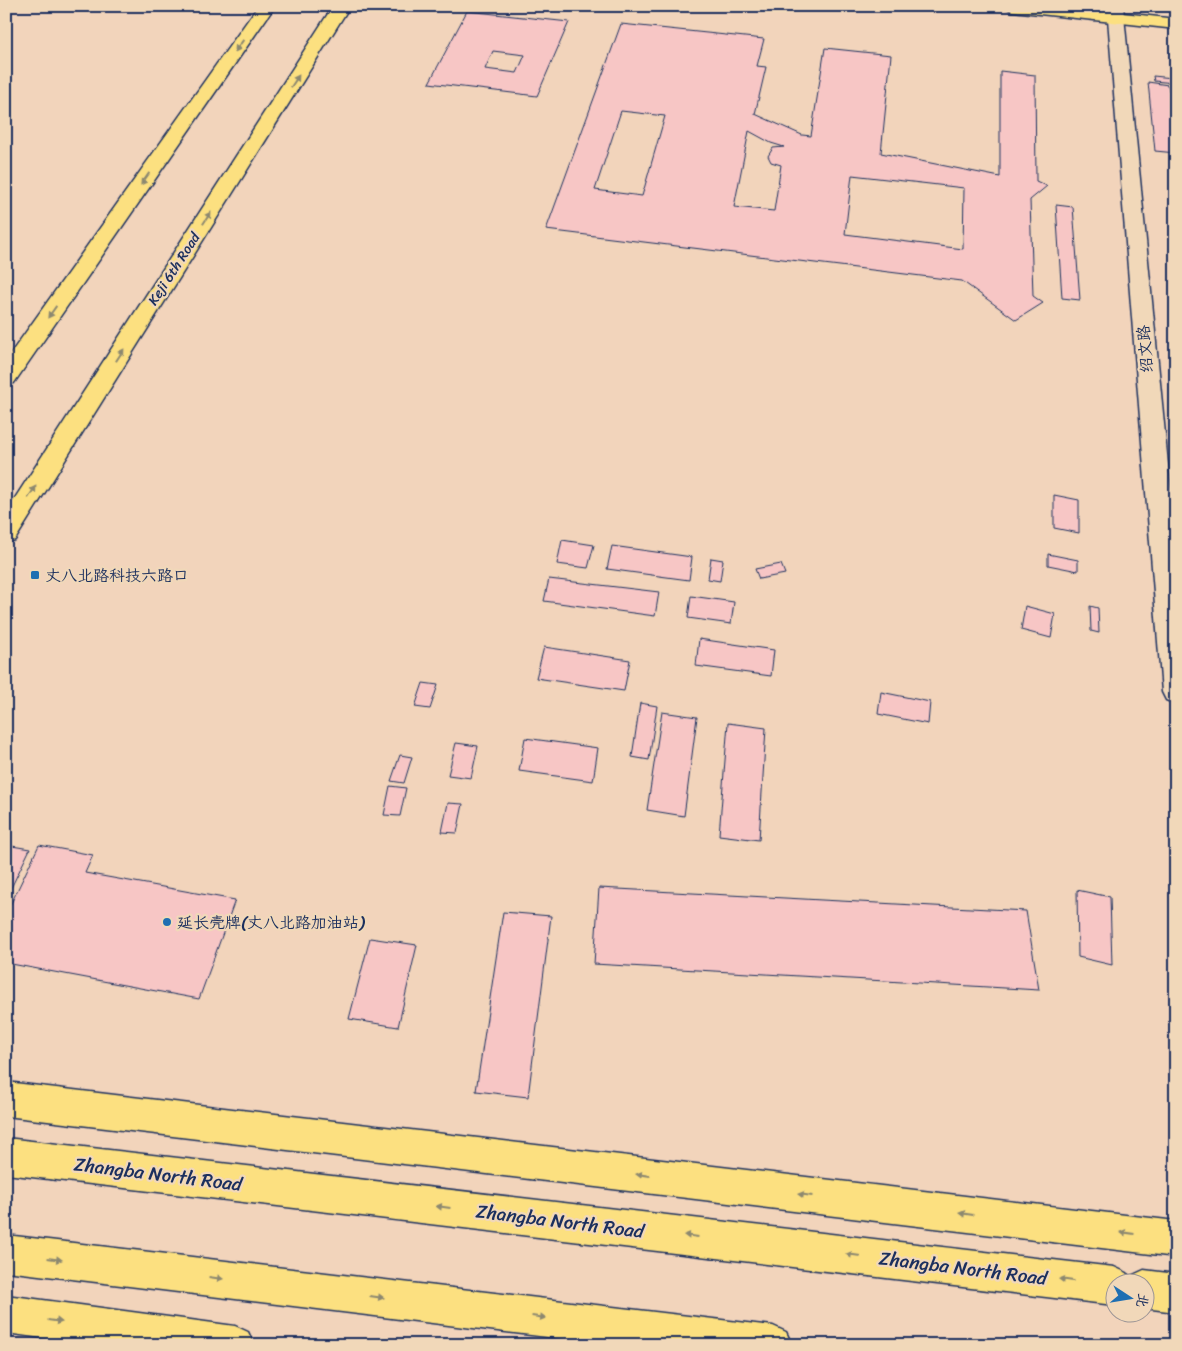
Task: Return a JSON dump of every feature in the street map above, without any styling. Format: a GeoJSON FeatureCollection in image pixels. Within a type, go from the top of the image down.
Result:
{"type":"FeatureCollection","features":[{"type":"Feature","properties":{"kind":"main road"},"geometry":{"type":"LineString","coordinates":[[6,377],[267,6]]}},
{"type":"Feature","properties":{"kind":"main road","name":"Keji 6th Road"},"geometry":{"type":"LineString","coordinates":[[6,533],[342,6]]}},
{"type":"Feature","properties":{"kind":"main road"},"geometry":{"type":"LineString","coordinates":[[1012,6],[1115,12],[1176,24]]}},
{"type":"Feature","properties":{"kind":"main road"},"geometry":{"type":"LineString","coordinates":[[6,1099],[1176,1239]]}},
{"type":"Feature","properties":{"kind":"main road","name":"Zhangba North Road"},"geometry":{"type":"LineString","coordinates":[[6,1156],[1104,1285]]}},
{"type":"Feature","properties":{"kind":"main road"},"geometry":{"type":"LineString","coordinates":[[6,1253],[773,1345]]}},
{"type":"Feature","properties":{"kind":"main road"},"geometry":{"type":"LineString","coordinates":[[1154,1290],[1176,1293]]}},
{"type":"Feature","properties":{"kind":"main road"},"geometry":{"type":"LineString","coordinates":[[6,1314],[235,1345]]}},
{"type":"Feature","properties":{"kind":"street","name":"绍文路"},"geometry":{"type":"LineString","coordinates":[[1115,12],[1176,692]]}},
{"type":"Feature","properties":{"kind":"building"},"geometry":{"type":"Polygon","coordinates":[[[467,11],[569,22],[537,96],[429,83],[467,11]],[[493,51],[485,69],[517,73],[525,55],[493,51]]]}},
{"type":"Feature","properties":{"kind":"building"},"geometry":{"type":"Polygon","coordinates":[[[621,24],[764,39],[757,66],[766,67],[755,114],[802,135],[811,136],[825,48],[891,55],[881,153],[1000,177],[1000,71],[1035,75],[1036,181],[1047,186],[1030,200],[1033,296],[1043,303],[1016,320],[962,281],[546,230],[621,24]],[[621,111],[595,190],[642,196],[665,116],[621,111]],[[749,131],[734,207],[774,211],[781,165],[771,162],[768,156],[773,148],[784,147],[771,143],[749,131]],[[852,175],[845,234],[963,249],[964,188],[852,175]]]}},
{"type":"Feature","properties":{"kind":"building"},"geometry":{"type":"Polygon","coordinates":[[[1153,76],[1173,78],[1174,83],[1154,81],[1153,76]]]}},
{"type":"Feature","properties":{"kind":"building"},"geometry":{"type":"Polygon","coordinates":[[[1148,82],[1168,85],[1169,91],[1174,91],[1176,153],[1155,151],[1148,82]]]}},
{"type":"Feature","properties":{"kind":"building"},"geometry":{"type":"Polygon","coordinates":[[[1056,205],[1073,207],[1080,300],[1062,298],[1056,205]]]}},
{"type":"Feature","properties":{"kind":"building"},"geometry":{"type":"Polygon","coordinates":[[[1054,495],[1079,500],[1079,533],[1054,528],[1054,495]]]}},
{"type":"Feature","properties":{"kind":"building"},"geometry":{"type":"Polygon","coordinates":[[[562,540],[594,545],[588,568],[557,564],[562,540]]]}},
{"type":"Feature","properties":{"kind":"building"},"geometry":{"type":"Polygon","coordinates":[[[612,546],[692,557],[689,580],[607,569],[612,546]]]}},
{"type":"Feature","properties":{"kind":"building"},"geometry":{"type":"Polygon","coordinates":[[[1048,554],[1078,560],[1078,571],[1048,565],[1048,554]]]}},
{"type":"Feature","properties":{"kind":"building"},"geometry":{"type":"Polygon","coordinates":[[[711,558],[723,560],[720,581],[708,579],[711,558]]]}},
{"type":"Feature","properties":{"kind":"building"},"geometry":{"type":"Polygon","coordinates":[[[781,564],[785,574],[759,579],[755,569],[781,564]]]}},
{"type":"Feature","properties":{"kind":"building"},"geometry":{"type":"Polygon","coordinates":[[[549,579],[659,592],[655,616],[544,601],[549,579]]]}},
{"type":"Feature","properties":{"kind":"building"},"geometry":{"type":"Polygon","coordinates":[[[691,596],[734,602],[731,624],[688,618],[691,596]]]}},
{"type":"Feature","properties":{"kind":"building"},"geometry":{"type":"Polygon","coordinates":[[[1025,606],[1055,614],[1051,638],[1021,630],[1025,606]]]}},
{"type":"Feature","properties":{"kind":"building"},"geometry":{"type":"Polygon","coordinates":[[[1090,606],[1098,608],[1099,633],[1091,631],[1090,606]]]}},
{"type":"Feature","properties":{"kind":"building"},"geometry":{"type":"Polygon","coordinates":[[[699,639],[774,650],[771,676],[696,666],[699,639]]]}},
{"type":"Feature","properties":{"kind":"building"},"geometry":{"type":"Polygon","coordinates":[[[544,647],[630,660],[624,691],[536,678],[544,647]]]}},
{"type":"Feature","properties":{"kind":"building"},"geometry":{"type":"Polygon","coordinates":[[[423,683],[438,685],[430,709],[415,707],[423,683]]]}},
{"type":"Feature","properties":{"kind":"building"},"geometry":{"type":"Polygon","coordinates":[[[881,692],[930,702],[928,724],[878,714],[881,692]]]}},
{"type":"Feature","properties":{"kind":"building"},"geometry":{"type":"Polygon","coordinates":[[[640,703],[657,706],[649,760],[632,757],[640,703]]]}},
{"type":"Feature","properties":{"kind":"building"},"geometry":{"type":"Polygon","coordinates":[[[662,712],[697,717],[684,816],[647,810],[662,712]]]}},
{"type":"Feature","properties":{"kind":"building"},"geometry":{"type":"Polygon","coordinates":[[[728,723],[766,728],[759,840],[719,835],[728,723]]]}},
{"type":"Feature","properties":{"kind":"building"},"geometry":{"type":"Polygon","coordinates":[[[525,738],[598,748],[593,781],[519,771],[525,738]]]}},
{"type":"Feature","properties":{"kind":"building"},"geometry":{"type":"Polygon","coordinates":[[[456,743],[478,746],[471,778],[448,775],[456,743]]]}},
{"type":"Feature","properties":{"kind":"building"},"geometry":{"type":"Polygon","coordinates":[[[400,755],[412,757],[404,783],[391,781],[400,755]]]}},
{"type":"Feature","properties":{"kind":"building"},"geometry":{"type":"Polygon","coordinates":[[[390,786],[406,788],[400,816],[384,815],[390,786]]]}},
{"type":"Feature","properties":{"kind":"building"},"geometry":{"type":"Polygon","coordinates":[[[448,803],[463,804],[457,833],[442,832],[448,803]]]}},
{"type":"Feature","properties":{"kind":"building"},"geometry":{"type":"Polygon","coordinates":[[[6,845],[30,849],[9,892],[6,892],[6,845]]]}},
{"type":"Feature","properties":{"kind":"building"},"geometry":{"type":"Polygon","coordinates":[[[39,845],[93,855],[85,873],[235,900],[199,999],[6,963],[6,914],[39,845]]]}},
{"type":"Feature","properties":{"kind":"building"},"geometry":{"type":"Polygon","coordinates":[[[599,888],[1026,911],[1039,990],[594,964],[599,888]]]}},
{"type":"Feature","properties":{"kind":"building"},"geometry":{"type":"Polygon","coordinates":[[[1077,890],[1110,897],[1112,965],[1078,957],[1077,890]]]}},
{"type":"Feature","properties":{"kind":"building"},"geometry":{"type":"Polygon","coordinates":[[[503,912],[551,916],[528,1097],[476,1091],[503,912]]]}},
{"type":"Feature","properties":{"kind":"building"},"geometry":{"type":"Polygon","coordinates":[[[370,938],[417,945],[398,1027],[349,1019],[370,938]]]}},
{"type":"Feature","properties":{"kind":"place","name":"丈八北路科技六路口"},"geometry":{"type":"Point","coordinates":[35,575]}},
{"type":"Feature","properties":{"kind":"place","name":"延长壳牌(丈八北路加油站)"},"geometry":{"type":"Point","coordinates":[167,922]}}]}
